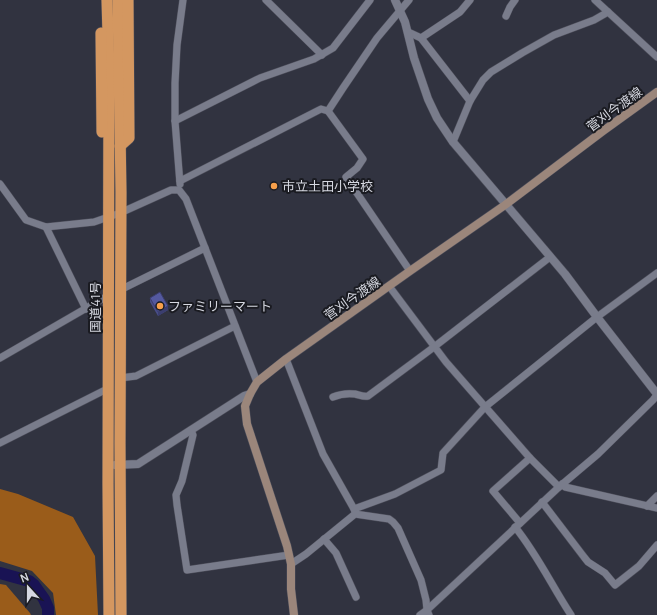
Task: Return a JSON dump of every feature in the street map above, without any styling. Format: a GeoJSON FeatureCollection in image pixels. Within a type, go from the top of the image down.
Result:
{"type":"FeatureCollection","features":[{"type":"Feature","properties":{"kind":"highway"},"geometry":{"type":"LineString","coordinates":[[101,0],[102,178],[109,193]]}},
{"type":"Feature","properties":{"kind":"highway","name":"国道41号"},"geometry":{"type":"LineString","coordinates":[[108,0],[109,615]]}},
{"type":"Feature","properties":{"kind":"highway","name":"国道41号"},"geometry":{"type":"LineString","coordinates":[[118,0],[120,146],[121,615]]}},
{"type":"Feature","properties":{"kind":"highway"},"geometry":{"type":"LineString","coordinates":[[120,146],[129,138],[128,0]]}},
{"type":"Feature","properties":{"kind":"main road","name":"菅刈今渡線"},"geometry":{"type":"LineString","coordinates":[[294,615],[290,560],[287,546],[247,424],[245,406],[257,382],[410,271],[505,205],[657,92]]}},
{"type":"Feature","properties":{"kind":"street"},"geometry":{"type":"LineString","coordinates":[[183,0],[177,45],[175,83],[175,121],[180,181],[179,190],[186,199],[257,382]]}},
{"type":"Feature","properties":{"kind":"street"},"geometry":{"type":"LineString","coordinates":[[267,0],[322,55]]}},
{"type":"Feature","properties":{"kind":"street"},"geometry":{"type":"LineString","coordinates":[[175,121],[260,78],[314,60],[333,48],[370,0]]}},
{"type":"Feature","properties":{"kind":"street"},"geometry":{"type":"LineString","coordinates":[[395,0],[405,22],[414,58],[428,100],[437,118],[453,142],[565,274],[657,394],[653,400],[598,454],[560,485],[428,612],[420,615]]}},
{"type":"Feature","properties":{"kind":"street"},"geometry":{"type":"LineString","coordinates":[[328,111],[377,38],[409,0]]}},
{"type":"Feature","properties":{"kind":"street"},"geometry":{"type":"LineString","coordinates":[[420,38],[460,12],[470,0]]}},
{"type":"Feature","properties":{"kind":"street"},"geometry":{"type":"LineString","coordinates":[[506,16],[515,0]]}},
{"type":"Feature","properties":{"kind":"street"},"geometry":{"type":"LineString","coordinates":[[595,0],[657,57]]}},
{"type":"Feature","properties":{"kind":"street"},"geometry":{"type":"LineString","coordinates":[[453,142],[470,101],[483,80],[491,72],[554,35],[594,20],[608,12]]}},
{"type":"Feature","properties":{"kind":"street"},"geometry":{"type":"LineString","coordinates":[[408,32],[420,38],[470,101]]}},
{"type":"Feature","properties":{"kind":"street"},"geometry":{"type":"LineString","coordinates":[[180,181],[321,109],[328,111],[363,159],[357,168],[346,177],[410,271]]}},
{"type":"Feature","properties":{"kind":"street"},"geometry":{"type":"LineString","coordinates":[[0,184],[26,220],[46,226],[94,222],[171,190],[179,190]]}},
{"type":"Feature","properties":{"kind":"street"},"geometry":{"type":"LineString","coordinates":[[46,226],[86,308]]}},
{"type":"Feature","properties":{"kind":"street"},"geometry":{"type":"LineString","coordinates":[[120,290],[205,248]]}},
{"type":"Feature","properties":{"kind":"street"},"geometry":{"type":"LineString","coordinates":[[332,397],[342,394],[368,396],[550,257]]}},
{"type":"Feature","properties":{"kind":"street"},"geometry":{"type":"LineString","coordinates":[[191,430],[193,435],[182,481],[176,494],[187,570],[290,560],[306,554],[354,512],[395,494],[441,470],[443,454],[485,407],[597,317],[657,273]]}},
{"type":"Feature","properties":{"kind":"street"},"geometry":{"type":"LineString","coordinates":[[389,286],[446,362],[530,458],[560,485],[657,508]]}},
{"type":"Feature","properties":{"kind":"street"},"geometry":{"type":"LineString","coordinates":[[0,358],[109,295]]}},
{"type":"Feature","properties":{"kind":"street"},"geometry":{"type":"LineString","coordinates":[[120,378],[136,376],[235,326]]}},
{"type":"Feature","properties":{"kind":"street"},"geometry":{"type":"LineString","coordinates":[[286,360],[323,454],[354,512]]}},
{"type":"Feature","properties":{"kind":"street"},"geometry":{"type":"LineString","coordinates":[[0,443],[109,388]]}},
{"type":"Feature","properties":{"kind":"street"},"geometry":{"type":"LineString","coordinates":[[109,465],[138,464],[244,396],[250,394]]}},
{"type":"Feature","properties":{"kind":"street"},"geometry":{"type":"LineString","coordinates":[[530,458],[493,491],[518,525],[523,537],[571,615]]}},
{"type":"Feature","properties":{"kind":"street"},"geometry":{"type":"LineString","coordinates":[[647,506],[657,496]]}},
{"type":"Feature","properties":{"kind":"street"},"geometry":{"type":"LineString","coordinates":[[542,502],[588,562],[605,573],[615,585],[639,566],[657,545]]}},
{"type":"Feature","properties":{"kind":"street"},"geometry":{"type":"LineString","coordinates":[[354,512],[389,519],[398,528],[421,580],[428,612]]}},
{"type":"Feature","properties":{"kind":"street"},"geometry":{"type":"LineString","coordinates":[[324,539],[336,553],[356,598]]}},
{"type":"Feature","properties":{"kind":"shaded area"},"geometry":{"type":"Polygon","coordinates":[[[0,489],[18,494],[73,517],[95,556],[98,615],[56,615],[53,593],[32,571],[0,561],[0,489]]]}},
{"type":"Feature","properties":{"kind":"shaded area"},"geometry":{"type":"Polygon","coordinates":[[[0,584],[6,585],[31,615],[0,615],[0,584]]]}},
{"type":"Feature","properties":{"kind":"building"},"geometry":{"type":"Polygon","coordinates":[[[160,292],[168,306],[158,312],[150,298],[160,292]]]}},
{"type":"Feature","properties":{"kind":"waterway"},"geometry":{"type":"LineString","coordinates":[[0,573],[29,581],[34,585],[44,599],[48,608],[48,615]]}},
{"type":"Feature","properties":{"kind":"place","name":"市立土田小学校"},"geometry":{"type":"Point","coordinates":[274,186]}},
{"type":"Feature","properties":{"kind":"place","name":"ファミリーマート"},"geometry":{"type":"Point","coordinates":[160,306]}}]}
